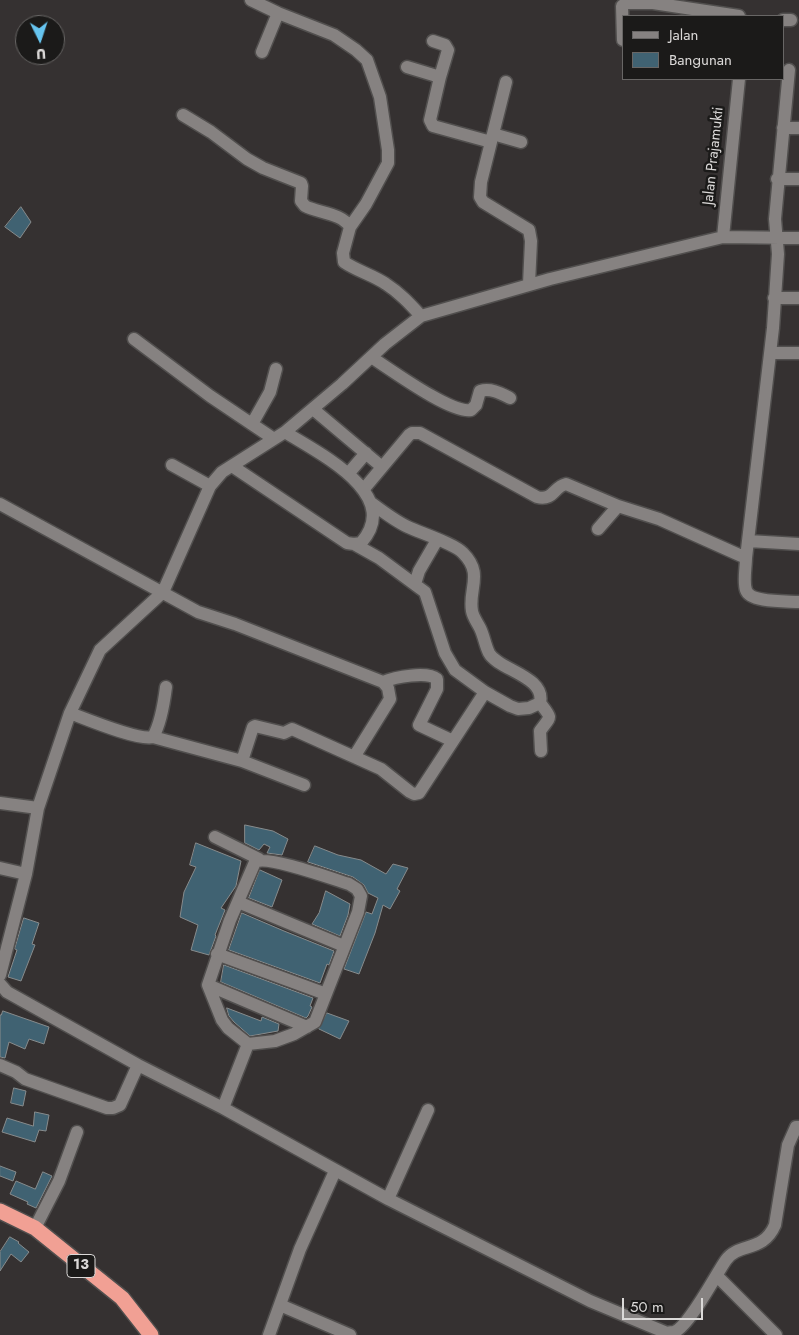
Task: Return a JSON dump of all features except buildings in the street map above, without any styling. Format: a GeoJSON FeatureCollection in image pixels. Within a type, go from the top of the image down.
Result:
{"type":"FeatureCollection","features":[{"type":"Feature","properties":{"kind":"highway","name":"13"},"geometry":{"type":"LineString","coordinates":[[0,1211],[35,1228],[122,1298],[151,1335]]}},
{"type":"Feature","properties":{"kind":"street"},"geometry":{"type":"LineString","coordinates":[[251,0],[334,35],[367,60],[380,97],[388,150],[388,163],[366,204],[350,227],[343,253],[344,262],[384,283],[402,296],[421,316]]}},
{"type":"Feature","properties":{"kind":"street"},"geometry":{"type":"LineString","coordinates":[[622,15],[622,6],[626,3],[653,2],[733,15]]}},
{"type":"Feature","properties":{"kind":"street"},"geometry":{"type":"LineString","coordinates":[[262,52],[278,13]]}},
{"type":"Feature","properties":{"kind":"street"},"geometry":{"type":"LineString","coordinates":[[433,41],[445,45],[448,50],[430,120],[433,126],[521,142]]}},
{"type":"Feature","properties":{"kind":"street"},"geometry":{"type":"LineString","coordinates":[[407,67],[440,77]]}},
{"type":"Feature","properties":{"kind":"street"},"geometry":{"type":"LineString","coordinates":[[790,69],[774,219],[778,254],[770,353],[746,558],[745,588],[749,595],[758,599],[799,602]]}},
{"type":"Feature","properties":{"kind":"street","name":"Jalan Prajamukti"},"geometry":{"type":"LineString","coordinates":[[723,238],[739,80]]}},
{"type":"Feature","properties":{"kind":"street"},"geometry":{"type":"LineString","coordinates":[[506,82],[481,182],[480,197],[483,202],[529,230],[532,241],[529,284]]}},
{"type":"Feature","properties":{"kind":"street"},"geometry":{"type":"LineString","coordinates":[[183,115],[211,132],[247,159],[263,168],[300,182],[302,186],[301,202],[305,206],[342,219],[350,227]]}},
{"type":"Feature","properties":{"kind":"street"},"geometry":{"type":"LineString","coordinates":[[783,128],[799,128]]}},
{"type":"Feature","properties":{"kind":"street"},"geometry":{"type":"LineString","coordinates":[[777,179],[799,179]]}},
{"type":"Feature","properties":{"kind":"street"},"geometry":{"type":"LineString","coordinates":[[0,975],[26,874],[38,808],[70,713],[100,650],[163,592],[210,486],[222,472],[279,435],[313,409],[408,325],[421,316],[529,284],[723,238],[799,238]]}},
{"type":"Feature","properties":{"kind":"street"},"geometry":{"type":"LineString","coordinates":[[774,298],[799,298]]}},
{"type":"Feature","properties":{"kind":"street"},"geometry":{"type":"LineString","coordinates":[[134,339],[210,396],[252,424],[279,435],[337,465],[363,490],[370,502],[373,509],[372,527],[361,543],[347,543],[232,466]]}},
{"type":"Feature","properties":{"kind":"street"},"geometry":{"type":"LineString","coordinates":[[770,353],[799,353]]}},
{"type":"Feature","properties":{"kind":"street"},"geometry":{"type":"LineString","coordinates":[[371,357],[441,402],[461,410],[471,410],[476,405],[480,391],[483,390],[496,391],[510,398]]}},
{"type":"Feature","properties":{"kind":"street"},"geometry":{"type":"LineString","coordinates":[[252,424],[270,392],[276,369]]}},
{"type":"Feature","properties":{"kind":"street"},"geometry":{"type":"LineString","coordinates":[[313,409],[382,467]]}},
{"type":"Feature","properties":{"kind":"street"},"geometry":{"type":"LineString","coordinates":[[363,490],[409,436],[416,432],[537,496],[546,498],[552,495],[560,486],[566,484],[618,506],[660,519],[746,558]]}},
{"type":"Feature","properties":{"kind":"street"},"geometry":{"type":"LineString","coordinates":[[348,474],[366,453]]}},
{"type":"Feature","properties":{"kind":"street"},"geometry":{"type":"LineString","coordinates":[[172,465],[210,486]]}},
{"type":"Feature","properties":{"kind":"street"},"geometry":{"type":"LineString","coordinates":[[370,502],[406,526],[455,547],[470,562],[475,580],[472,609],[489,653],[498,662],[526,677],[535,687],[541,699],[540,703],[548,714],[548,722],[540,730],[541,752]]}},
{"type":"Feature","properties":{"kind":"street"},"geometry":{"type":"LineString","coordinates":[[0,504],[198,612],[235,624],[383,682],[388,688],[390,699],[354,757]]}},
{"type":"Feature","properties":{"kind":"street"},"geometry":{"type":"LineString","coordinates":[[598,529],[618,506]]}},
{"type":"Feature","properties":{"kind":"street"},"geometry":{"type":"LineString","coordinates":[[415,584],[418,571],[437,540]]}},
{"type":"Feature","properties":{"kind":"street"},"geometry":{"type":"LineString","coordinates":[[748,541],[799,544]]}},
{"type":"Feature","properties":{"kind":"street"},"geometry":{"type":"LineString","coordinates":[[354,544],[379,558],[424,592],[428,598],[445,653],[455,670],[485,692],[518,709],[529,708],[540,703]]}},
{"type":"Feature","properties":{"kind":"street"},"geometry":{"type":"LineString","coordinates":[[383,682],[398,677],[427,675],[438,679],[437,689],[419,726],[453,741]]}},
{"type":"Feature","properties":{"kind":"street"},"geometry":{"type":"LineString","coordinates":[[153,737],[164,705],[166,686]]}},
{"type":"Feature","properties":{"kind":"street"},"geometry":{"type":"LineString","coordinates":[[242,761],[253,727],[257,725],[281,733],[290,729],[297,730],[381,769],[414,794],[419,793],[485,692]]}},
{"type":"Feature","properties":{"kind":"street"},"geometry":{"type":"LineString","coordinates":[[70,713],[134,736],[153,737],[242,761],[304,785]]}},
{"type":"Feature","properties":{"kind":"street"},"geometry":{"type":"LineString","coordinates":[[0,802],[38,808]]}},
{"type":"Feature","properties":{"kind":"street"},"geometry":{"type":"LineString","coordinates":[[215,837],[259,859],[274,861],[341,882],[357,889],[361,896],[358,912],[315,1022],[275,1042],[248,1044],[228,1028],[222,1020],[208,985],[230,920],[250,871],[259,859]]}},
{"type":"Feature","properties":{"kind":"street"},"geometry":{"type":"LineString","coordinates":[[0,868],[26,874]]}},
{"type":"Feature","properties":{"kind":"street"},"geometry":{"type":"LineString","coordinates":[[238,902],[344,946]]}},
{"type":"Feature","properties":{"kind":"street"},"geometry":{"type":"LineString","coordinates":[[217,954],[326,994]]}},
{"type":"Feature","properties":{"kind":"street"},"geometry":{"type":"LineString","coordinates":[[0,984],[6,992],[388,1199],[590,1301],[667,1332],[674,1332],[681,1327],[730,1255],[763,1242],[773,1229],[788,1146],[798,1125]]}},
{"type":"Feature","properties":{"kind":"street"},"geometry":{"type":"LineString","coordinates":[[208,985],[307,1027]]}},
{"type":"Feature","properties":{"kind":"street"},"geometry":{"type":"LineString","coordinates":[[222,1108],[248,1044]]}},
{"type":"Feature","properties":{"kind":"street"},"geometry":{"type":"LineString","coordinates":[[0,1065],[25,1078],[107,1108],[113,1108],[120,1105],[138,1065]]}},
{"type":"Feature","properties":{"kind":"street"},"geometry":{"type":"LineString","coordinates":[[388,1199],[428,1110]]}},
{"type":"Feature","properties":{"kind":"street"},"geometry":{"type":"LineString","coordinates":[[35,1228],[59,1181],[77,1132]]}},
{"type":"Feature","properties":{"kind":"street"},"geometry":{"type":"LineString","coordinates":[[269,1335],[300,1249],[335,1171]]}},
{"type":"Feature","properties":{"kind":"street"},"geometry":{"type":"LineString","coordinates":[[717,1276],[776,1335]]}},
{"type":"Feature","properties":{"kind":"street"},"geometry":{"type":"LineString","coordinates":[[280,1305],[350,1335]]}},
{"type":"Feature","properties":{"kind":"street"},"geometry":{"type":"LineString","coordinates":[[759,1335],[763,1322]]}}]}
